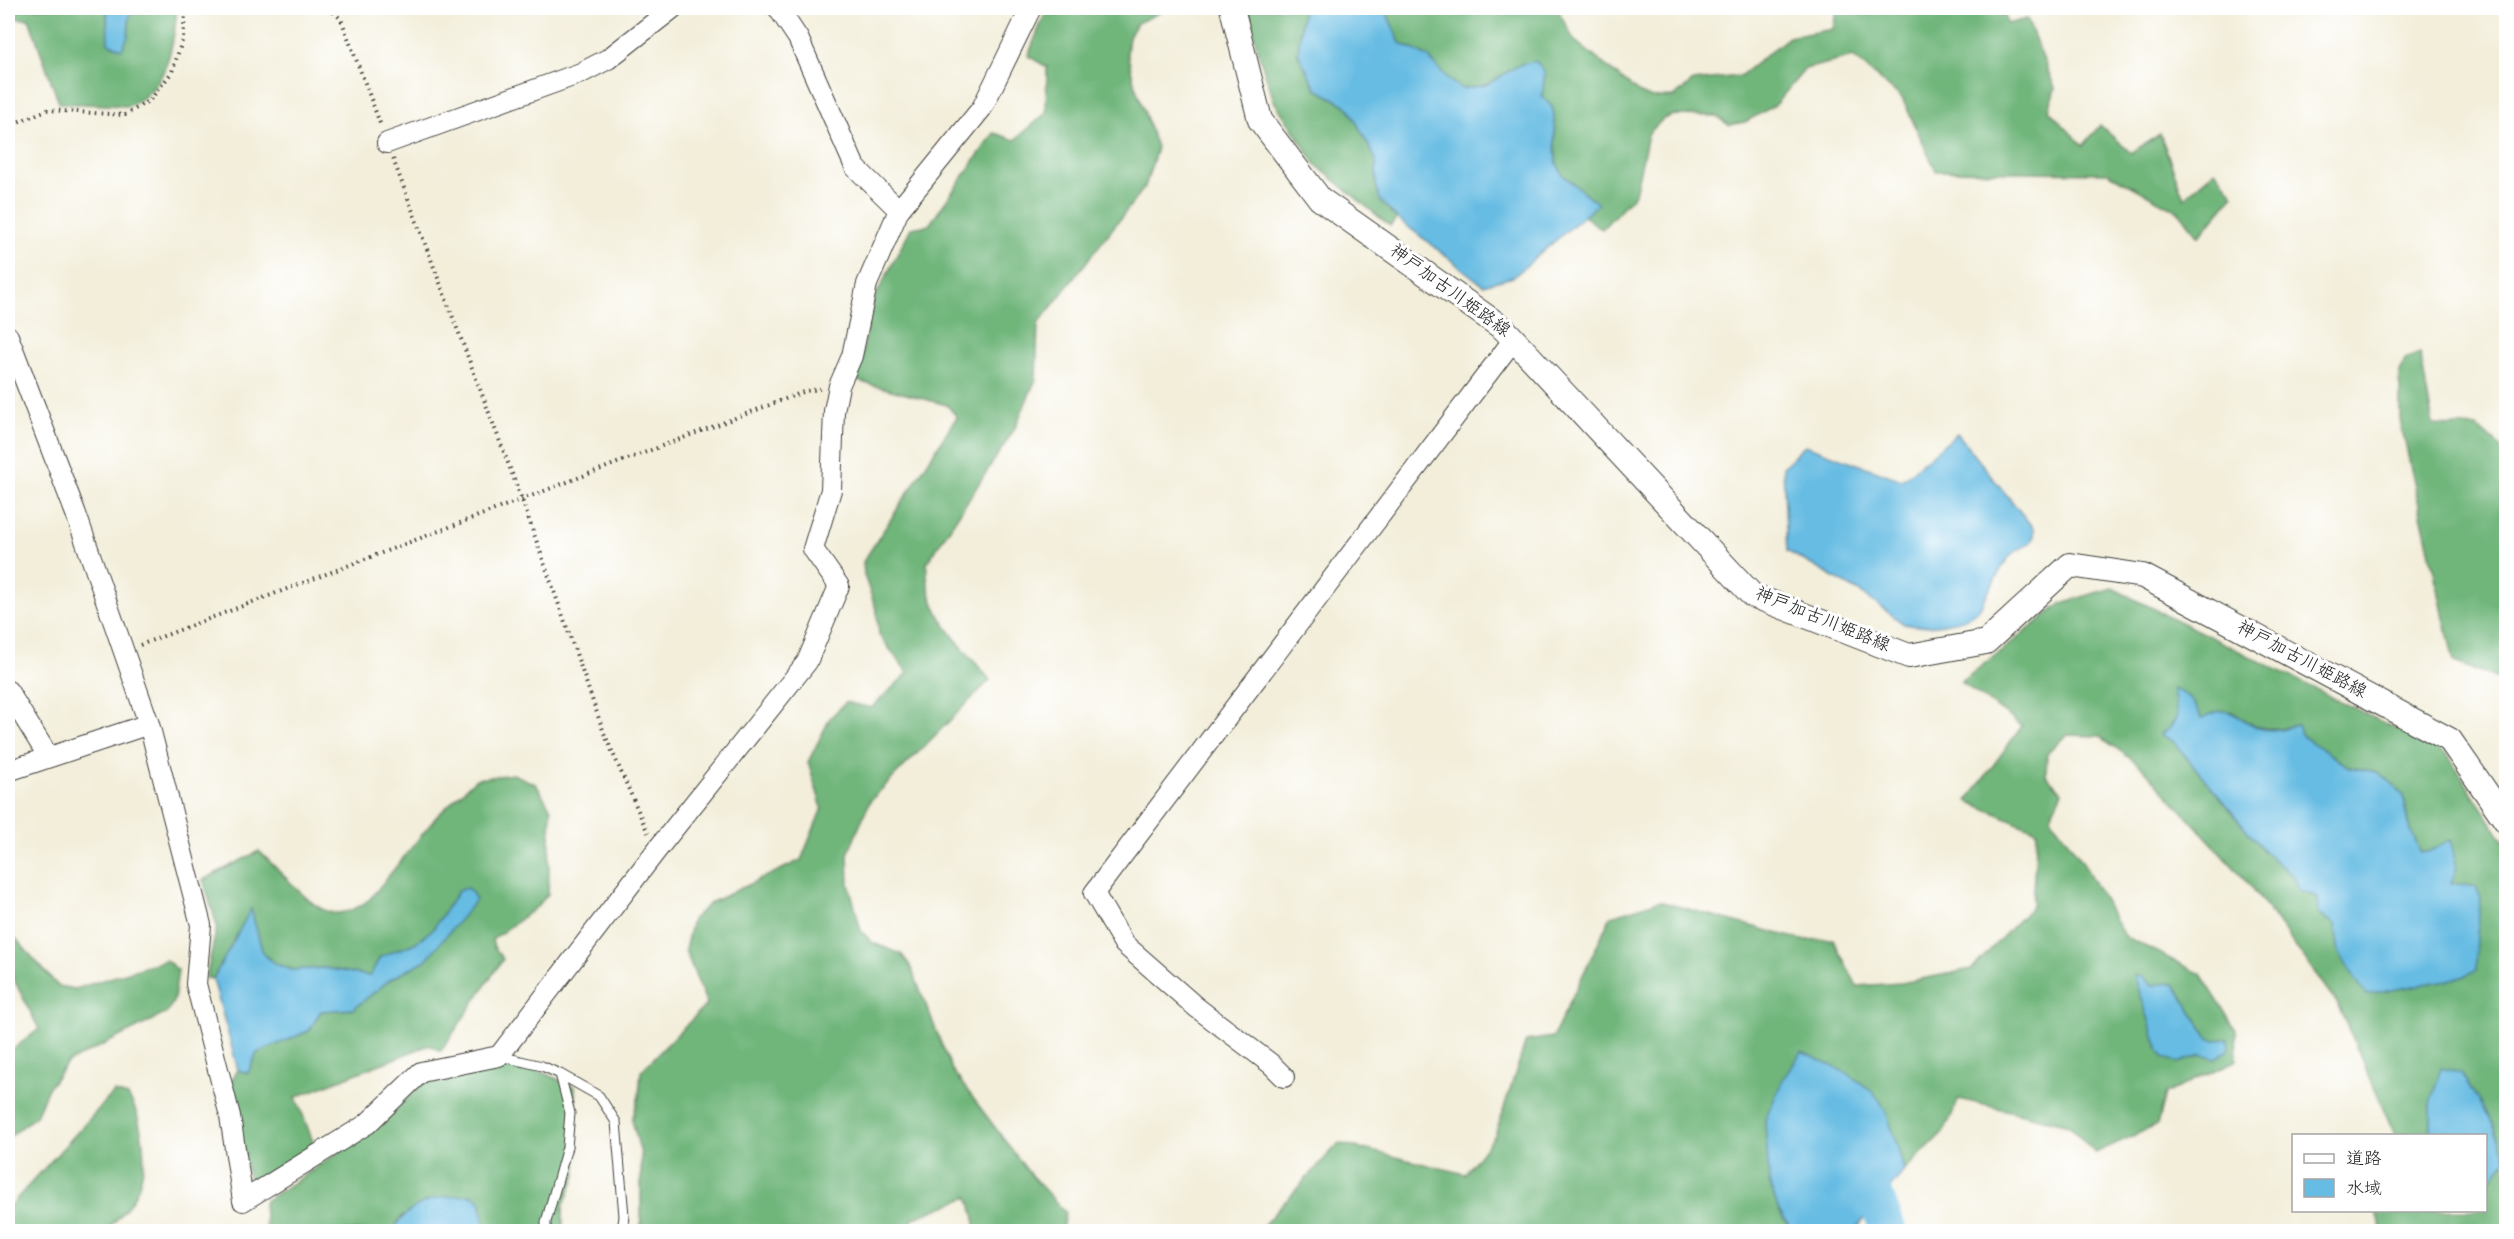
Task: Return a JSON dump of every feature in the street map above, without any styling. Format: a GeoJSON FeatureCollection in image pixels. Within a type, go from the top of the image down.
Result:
{"type":"FeatureCollection","features":[{"type":"Feature","properties":{"kind":"street"},"geometry":{"type":"LineString","coordinates":[[387,143],[581,73],[608,59],[674,8]]}},
{"type":"Feature","properties":{"kind":"street"},"geometry":{"type":"LineString","coordinates":[[778,8],[798,38],[855,167],[899,210]]}},
{"type":"Feature","properties":{"kind":"street"},"geometry":{"type":"LineString","coordinates":[[8,336],[76,514],[149,724],[201,925],[196,984],[230,1116],[243,1201],[367,1124],[421,1072],[499,1056],[656,851],[807,662],[839,586],[813,549],[831,490],[834,411],[839,386],[852,356],[867,284],[899,210],[982,108],[1031,8]]}},
{"type":"Feature","properties":{"kind":"street","name":"神戸加古川姫路線"},"geometry":{"type":"LineString","coordinates":[[1232,8],[1260,120],[1320,200],[1504,329],[1752,595],[1909,656],[1986,642],[2070,565],[2143,576],[2450,740],[2506,821]]}},
{"type":"Feature","properties":{"kind":"street"},"geometry":{"type":"LineString","coordinates":[[1284,1077],[1271,1064],[1196,1007],[1124,945],[1094,893],[1514,339]]}},
{"type":"Feature","properties":{"kind":"street"},"geometry":{"type":"LineString","coordinates":[[8,691],[48,756]]}},
{"type":"Feature","properties":{"kind":"street"},"geometry":{"type":"LineString","coordinates":[[8,771],[149,724]]}},
{"type":"Feature","properties":{"kind":"lane"},"geometry":{"type":"LineString","coordinates":[[499,1056],[542,1066],[599,1096],[616,1122],[624,1216],[622,1232]]}},
{"type":"Feature","properties":{"kind":"lane"},"geometry":{"type":"LineString","coordinates":[[546,1232],[546,1222],[567,1147],[570,1113],[560,1074]]}},
{"type":"Feature","properties":{"kind":"path"},"geometry":{"type":"LineString","coordinates":[[8,126],[47,110],[125,115],[150,100],[172,72],[183,38],[185,14],[193,8]]}},
{"type":"Feature","properties":{"kind":"path"},"geometry":{"type":"LineString","coordinates":[[329,8],[341,19],[522,500],[604,733],[656,851]]}},
{"type":"Feature","properties":{"kind":"path"},"geometry":{"type":"LineString","coordinates":[[125,650],[806,391],[839,386]]}},
{"type":"Feature","properties":{"kind":"green space"},"geometry":{"type":"Polygon","coordinates":[[[8,8],[107,8],[108,42],[128,36],[130,8],[179,8],[170,52],[160,78],[152,90],[128,106],[59,103],[29,19],[8,18],[8,8]]]}},
{"type":"Feature","properties":{"kind":"green space"},"geometry":{"type":"Polygon","coordinates":[[[1047,8],[1170,8],[1137,23],[1129,37],[1127,52],[1134,82],[1157,148],[1145,187],[1038,324],[1036,379],[1014,430],[927,563],[927,580],[938,612],[956,640],[990,680],[870,801],[848,854],[849,884],[861,931],[873,943],[901,954],[910,965],[952,1070],[1029,1173],[1065,1212],[1062,1231],[975,1231],[975,1218],[968,1197],[912,1219],[911,1231],[641,1231],[641,1154],[632,1120],[639,1096],[641,1071],[707,1004],[685,950],[692,920],[710,903],[801,860],[822,808],[808,762],[830,718],[846,702],[871,708],[908,673],[879,635],[877,612],[864,575],[863,562],[957,417],[947,405],[857,381],[872,303],[911,228],[929,225],[994,133],[1015,140],[1046,113],[1047,67],[1028,56],[1047,8]]]}},
{"type":"Feature","properties":{"kind":"green space"},"geometry":{"type":"Polygon","coordinates":[[[1248,8],[1303,8],[1298,53],[1316,89],[1344,104],[1350,110],[1376,160],[1376,185],[1391,213],[1397,218],[1390,226],[1316,165],[1274,101],[1257,49],[1248,8]]]}},
{"type":"Feature","properties":{"kind":"green space"},"geometry":{"type":"Polygon","coordinates":[[[1387,8],[1557,8],[1574,40],[1638,92],[1652,98],[1674,97],[1693,81],[1740,76],[1789,37],[1833,29],[1837,8],[2003,8],[2007,24],[2027,19],[2055,88],[2049,110],[2083,146],[2100,125],[2131,153],[2160,134],[2184,198],[2215,170],[2234,195],[2199,236],[2179,212],[2108,173],[1936,171],[1902,98],[1853,57],[1805,69],[1774,106],[1745,122],[1729,125],[1715,116],[1674,115],[1663,119],[1648,134],[1635,194],[1602,229],[1584,216],[1597,204],[1563,175],[1556,162],[1554,115],[1552,107],[1541,95],[1545,73],[1521,64],[1486,85],[1462,89],[1450,81],[1428,57],[1400,43],[1388,16],[1387,8]]]}},
{"type":"Feature","properties":{"kind":"green space"},"geometry":{"type":"Polygon","coordinates":[[[2420,353],[2433,425],[2477,427],[2499,446],[2506,459],[2506,682],[2454,662],[2400,420],[2400,373],[2405,359],[2420,353]]]}},
{"type":"Feature","properties":{"kind":"green space"},"geometry":{"type":"Polygon","coordinates":[[[2112,588],[2447,754],[2506,845],[2506,1158],[2494,1126],[2431,1099],[2431,1134],[2395,1134],[2337,1003],[2251,886],[2141,766],[2099,736],[2066,735],[2047,754],[2046,775],[2062,792],[2050,817],[2081,859],[2124,936],[2201,974],[2236,1030],[2237,1060],[2165,1094],[2157,1125],[2095,1153],[2069,1125],[1959,1099],[1945,1130],[1904,1171],[1895,1138],[1779,1211],[1793,1231],[1257,1232],[1339,1143],[1465,1174],[1495,1135],[1526,1041],[1553,1037],[1611,916],[1659,901],[1802,940],[1833,939],[1857,986],[1901,983],[1972,969],[2032,906],[2037,831],[1967,801],[2022,726],[1961,682],[2062,603],[2112,588]],[[2174,689],[2177,716],[2170,728],[2161,734],[2173,741],[2265,852],[2293,876],[2299,891],[2318,897],[2335,924],[2338,935],[2476,970],[2476,887],[2451,883],[2431,851],[2421,854],[2408,824],[2403,796],[2377,772],[2349,767],[2301,735],[2296,726],[2262,728],[2231,711],[2201,719],[2174,689]],[[2135,975],[2159,1051],[2164,1058],[2179,1063],[2202,1055],[2216,1059],[2215,1040],[2208,1038],[2175,985],[2152,986],[2142,976],[2135,975]]]}},
{"type":"Feature","properties":{"kind":"green space"},"geometry":{"type":"Polygon","coordinates":[[[513,774],[536,784],[551,809],[548,894],[538,906],[492,940],[503,959],[441,1051],[429,1045],[296,1097],[315,1147],[251,1192],[238,1125],[241,1112],[229,1083],[238,1070],[248,1073],[257,1053],[309,1031],[321,1011],[353,1009],[391,979],[426,960],[459,890],[433,929],[415,943],[380,957],[370,976],[324,968],[292,970],[276,964],[263,954],[251,910],[213,979],[206,978],[217,926],[203,880],[259,851],[313,903],[330,912],[348,911],[370,899],[437,816],[476,779],[513,774]]]}},
{"type":"Feature","properties":{"kind":"green space"},"geometry":{"type":"Polygon","coordinates":[[[8,930],[58,986],[75,989],[166,960],[178,970],[174,1000],[167,1013],[67,1063],[48,1088],[36,1116],[8,1138],[8,1053],[39,1029],[8,968],[8,930]]]}},
{"type":"Feature","properties":{"kind":"green space"},"geometry":{"type":"Polygon","coordinates":[[[506,1066],[544,1073],[575,1087],[576,1176],[563,1206],[563,1231],[486,1231],[480,1201],[402,1216],[392,1231],[266,1231],[264,1202],[379,1126],[424,1082],[506,1066]]]}},
{"type":"Feature","properties":{"kind":"green space"},"geometry":{"type":"Polygon","coordinates":[[[114,1092],[128,1096],[133,1104],[139,1121],[143,1147],[142,1174],[133,1198],[125,1209],[105,1231],[8,1231],[8,1208],[114,1092]]]}},
{"type":"Feature","properties":{"kind":"green space"},"geometry":{"type":"Polygon","coordinates":[[[2506,1161],[2506,1231],[2383,1231],[2375,1212],[2487,1212],[2487,1183],[2506,1161]]]}},
{"type":"Feature","properties":{"kind":"water"},"geometry":{"type":"Polygon","coordinates":[[[107,8],[130,8],[128,36],[122,49],[108,43],[107,8]]]}},
{"type":"Feature","properties":{"kind":"water"},"geometry":{"type":"Polygon","coordinates":[[[1303,8],[1387,8],[1388,16],[1400,43],[1428,57],[1450,81],[1462,89],[1486,85],[1521,64],[1536,61],[1545,73],[1542,96],[1552,107],[1554,115],[1556,162],[1563,175],[1598,204],[1513,277],[1483,285],[1397,218],[1380,200],[1376,185],[1376,160],[1350,110],[1344,104],[1316,89],[1298,53],[1303,8]]]}},
{"type":"Feature","properties":{"kind":"water"},"geometry":{"type":"Polygon","coordinates":[[[1957,433],[2034,529],[2033,539],[2011,555],[1979,609],[1972,614],[1943,624],[1922,626],[1904,624],[1861,593],[1787,551],[1783,467],[1805,445],[1902,480],[1957,433]]]}},
{"type":"Feature","properties":{"kind":"water"},"geometry":{"type":"Polygon","coordinates":[[[2173,689],[2192,700],[2201,719],[2227,711],[2267,730],[2297,725],[2301,735],[2349,767],[2377,772],[2393,784],[2403,796],[2408,824],[2421,853],[2431,851],[2450,840],[2457,867],[2451,883],[2476,887],[2481,898],[2476,970],[2463,977],[2366,995],[2339,953],[2335,924],[2319,914],[2318,897],[2299,891],[2293,876],[2265,852],[2173,741],[2160,734],[2170,728],[2177,716],[2173,689]]]}},
{"type":"Feature","properties":{"kind":"water"},"geometry":{"type":"Polygon","coordinates":[[[467,888],[476,900],[426,960],[391,979],[353,1009],[321,1011],[309,1031],[257,1053],[248,1073],[238,1070],[213,979],[251,909],[263,954],[276,964],[292,970],[324,968],[370,976],[380,957],[415,943],[433,929],[459,890],[467,888]]]}},
{"type":"Feature","properties":{"kind":"water"},"geometry":{"type":"Polygon","coordinates":[[[2134,975],[2142,976],[2152,986],[2168,982],[2175,985],[2208,1038],[2228,1039],[2229,1049],[2216,1059],[2202,1055],[2179,1063],[2164,1058],[2159,1051],[2134,975]]]}},
{"type":"Feature","properties":{"kind":"water"},"geometry":{"type":"Polygon","coordinates":[[[1802,1052],[1842,1071],[1869,1089],[1881,1103],[1896,1143],[1904,1171],[1854,1231],[1793,1231],[1779,1211],[1769,1182],[1765,1120],[1784,1077],[1802,1052]]]}},
{"type":"Feature","properties":{"kind":"water"},"geometry":{"type":"Polygon","coordinates":[[[2441,1068],[2461,1073],[2494,1126],[2506,1158],[2506,1161],[2487,1183],[2487,1134],[2431,1134],[2431,1099],[2441,1068]]]}},
{"type":"Feature","properties":{"kind":"water"},"geometry":{"type":"Polygon","coordinates":[[[473,1195],[480,1201],[486,1231],[392,1231],[409,1212],[427,1201],[473,1195]]]}},
{"type":"Feature","properties":{"kind":"waterway"},"geometry":{"type":"LineString","coordinates":[[1856,1160],[1868,1176],[1889,1232]]}}]}
